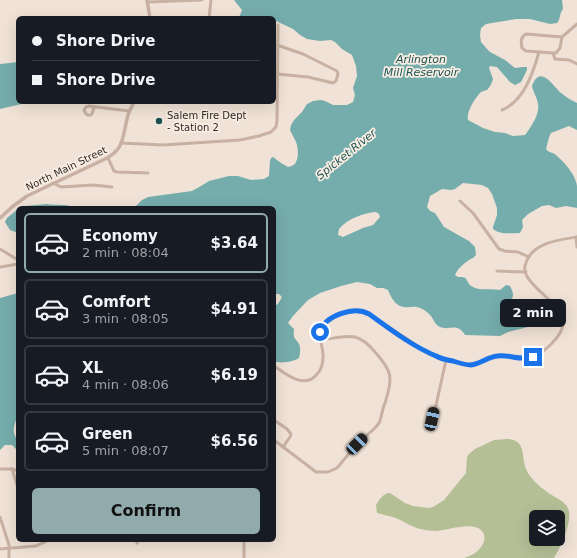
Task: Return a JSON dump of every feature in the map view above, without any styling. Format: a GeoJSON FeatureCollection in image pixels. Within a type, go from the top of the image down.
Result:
{"type":"FeatureCollection","features":[{"type":"Feature","properties":{"kind":"street"},"geometry":{"type":"LineString","coordinates":[[150,16],[148,1],[202,0]]}},
{"type":"Feature","properties":{"kind":"street"},"geometry":{"type":"LineString","coordinates":[[209,16],[211,0]]}},
{"type":"Feature","properties":{"kind":"street"},"geometry":{"type":"LineString","coordinates":[[562,38],[530,34],[525,35],[523,37],[522,47],[523,50],[526,51],[556,53],[560,48],[562,38],[577,24]]}},
{"type":"Feature","properties":{"kind":"street"},"geometry":{"type":"LineString","coordinates":[[121,143],[163,145],[231,141],[250,139],[274,130],[276,128],[277,121],[276,45],[278,25]]}},
{"type":"Feature","properties":{"kind":"street"},"geometry":{"type":"LineString","coordinates":[[276,45],[303,54],[337,71],[338,74],[336,81],[333,83],[277,74]]}},
{"type":"Feature","properties":{"kind":"street"},"geometry":{"type":"LineString","coordinates":[[503,110],[524,90],[536,66],[539,52]]}},
{"type":"Feature","properties":{"kind":"street"},"geometry":{"type":"LineString","coordinates":[[553,53],[555,59],[569,60],[577,64]]}},
{"type":"Feature","properties":{"kind":"street","name":"North Main Street"},"geometry":{"type":"LineString","coordinates":[[0,218],[19,201],[36,191],[108,158],[114,153],[121,143],[133,104]]}},
{"type":"Feature","properties":{"kind":"street"},"geometry":{"type":"LineString","coordinates":[[94,107],[130,111]]}},
{"type":"Feature","properties":{"kind":"street"},"geometry":{"type":"LineString","coordinates":[[108,158],[114,171],[116,172],[148,173]]}},
{"type":"Feature","properties":{"kind":"street"},"geometry":{"type":"LineString","coordinates":[[53,183],[61,187],[93,185],[112,187]]}},
{"type":"Feature","properties":{"kind":"street"},"geometry":{"type":"LineString","coordinates":[[460,201],[472,213],[499,249],[518,252],[528,256]]}},
{"type":"Feature","properties":{"kind":"street"},"geometry":{"type":"LineString","coordinates":[[276,367],[294,379],[307,381],[312,379],[318,374],[322,364],[323,354],[320,335],[324,324],[336,315],[358,311],[369,314],[418,347],[446,360],[471,365],[501,355],[527,359],[539,354],[560,335],[563,322],[562,316],[554,305],[530,280],[525,268],[528,256],[545,244],[577,237],[577,247]]}},
{"type":"Feature","properties":{"kind":"street"},"geometry":{"type":"LineString","coordinates":[[0,249],[16,259]]}},
{"type":"Feature","properties":{"kind":"street"},"geometry":{"type":"LineString","coordinates":[[0,267],[16,264]]}},
{"type":"Feature","properties":{"kind":"street"},"geometry":{"type":"LineString","coordinates":[[497,271],[526,272]]}},
{"type":"Feature","properties":{"kind":"street"},"geometry":{"type":"LineString","coordinates":[[276,443],[316,472],[331,471],[339,466],[357,444],[377,426],[380,421],[390,388],[391,379],[388,369],[380,358],[366,343],[356,338],[343,337],[321,340]]}},
{"type":"Feature","properties":{"kind":"street"},"geometry":{"type":"LineString","coordinates":[[432,419],[446,360]]}},
{"type":"Feature","properties":{"kind":"street"},"geometry":{"type":"LineString","coordinates":[[276,421],[287,429],[291,434],[283,447]]}},
{"type":"Feature","properties":{"kind":"street"},"geometry":{"type":"LineString","coordinates":[[0,469],[16,470]]}},
{"type":"Feature","properties":{"kind":"street"},"geometry":{"type":"LineString","coordinates":[[12,469],[16,482]]}},
{"type":"Feature","properties":{"kind":"street"},"geometry":{"type":"LineString","coordinates":[[0,517],[7,536],[9,548],[8,558]]}},
{"type":"Feature","properties":{"kind":"street"},"geometry":{"type":"LineString","coordinates":[[37,542],[38,546]]}},
{"type":"Feature","properties":{"kind":"street"},"geometry":{"type":"LineString","coordinates":[[0,549],[38,546],[45,542]]}},
{"type":"Feature","properties":{"kind":"street"},"geometry":{"type":"LineString","coordinates":[[244,542],[244,558]]}},
{"type":"Feature","properties":{"kind":"green space"},"geometry":{"type":"Polygon","coordinates":[[[494,440],[514,440],[521,446],[525,466],[535,482],[566,505],[569,513],[569,520],[565,535],[565,510],[529,510],[529,546],[560,546],[554,558],[464,558],[478,551],[483,544],[484,534],[478,528],[468,526],[436,531],[426,530],[377,513],[376,505],[378,501],[383,495],[388,493],[413,506],[428,508],[433,507],[444,500],[466,473],[467,457],[475,449],[494,440]]]}},
{"type":"Feature","properties":{"kind":"water","name":"Arlington Mill Reservoir"},"geometry":{"type":"Polygon","coordinates":[[[234,0],[562,0],[563,9],[557,23],[550,24],[530,19],[516,19],[486,24],[481,28],[481,42],[490,52],[505,60],[515,68],[527,67],[527,70],[521,82],[515,85],[510,82],[497,67],[490,66],[489,68],[493,79],[489,88],[481,92],[476,98],[468,113],[468,120],[483,128],[495,132],[513,136],[525,135],[538,112],[537,101],[532,86],[535,80],[542,76],[550,81],[561,93],[577,103],[577,130],[569,126],[551,133],[546,149],[563,161],[574,178],[577,186],[577,208],[566,206],[556,208],[549,205],[542,206],[528,214],[522,220],[523,227],[520,233],[502,233],[493,229],[497,215],[497,208],[492,194],[488,188],[482,185],[463,183],[455,189],[442,189],[430,196],[427,207],[430,211],[435,213],[444,227],[469,241],[475,247],[476,255],[462,265],[455,275],[466,279],[471,285],[479,289],[500,290],[506,285],[510,286],[513,294],[510,304],[511,308],[522,312],[537,310],[544,312],[547,316],[544,323],[508,332],[500,336],[465,335],[462,331],[456,328],[440,327],[428,313],[420,308],[398,305],[388,290],[377,288],[370,284],[357,282],[320,293],[308,300],[288,323],[294,329],[294,337],[300,346],[299,358],[293,361],[276,361],[276,305],[282,297],[279,294],[276,294],[276,206],[136,206],[148,197],[192,191],[209,181],[229,176],[238,176],[251,180],[264,179],[269,176],[270,161],[273,157],[288,167],[296,163],[298,152],[296,142],[290,130],[294,120],[307,104],[313,101],[321,100],[333,105],[347,105],[353,102],[355,95],[353,88],[357,76],[356,66],[352,55],[331,40],[320,41],[307,39],[293,29],[276,21],[276,16],[239,16],[242,10],[234,0]],[[376,212],[351,219],[342,225],[339,229],[338,235],[343,237],[373,225],[380,217],[376,212]]]}},
{"type":"Feature","properties":{"kind":"water"},"geometry":{"type":"Polygon","coordinates":[[[16,62],[16,104],[22,104],[0,109],[0,64],[16,62]]]}},
{"type":"Feature","properties":{"kind":"water"},"geometry":{"type":"Polygon","coordinates":[[[47,204],[68,206],[25,206],[47,204]]]}},
{"type":"Feature","properties":{"kind":"water"},"geometry":{"type":"Polygon","coordinates":[[[16,211],[16,232],[10,230],[5,222],[7,218],[16,211]]]}},
{"type":"Feature","properties":{"kind":"water"},"geometry":{"type":"Polygon","coordinates":[[[16,294],[16,420],[14,425],[14,434],[16,437],[16,449],[12,445],[5,445],[0,450],[0,298],[16,294]]]}},
{"type":"Feature","properties":{"kind":"place","name":"Salem Fire Dept - Station 2"},"geometry":{"type":"Point","coordinates":[159,121]}},
{"type":"Feature","properties":{"kind":"route"},"geometry":{"type":"LineString","coordinates":[[320,332],[324,324],[336,315],[362,311],[367,312],[418,347],[446,360],[471,365],[501,355],[520,359],[533,357]]}},
{"type":"Feature","properties":{"kind":"water label","name":"Spicket River"},"geometry":{"type":"Point","coordinates":[346,154]}}]}
